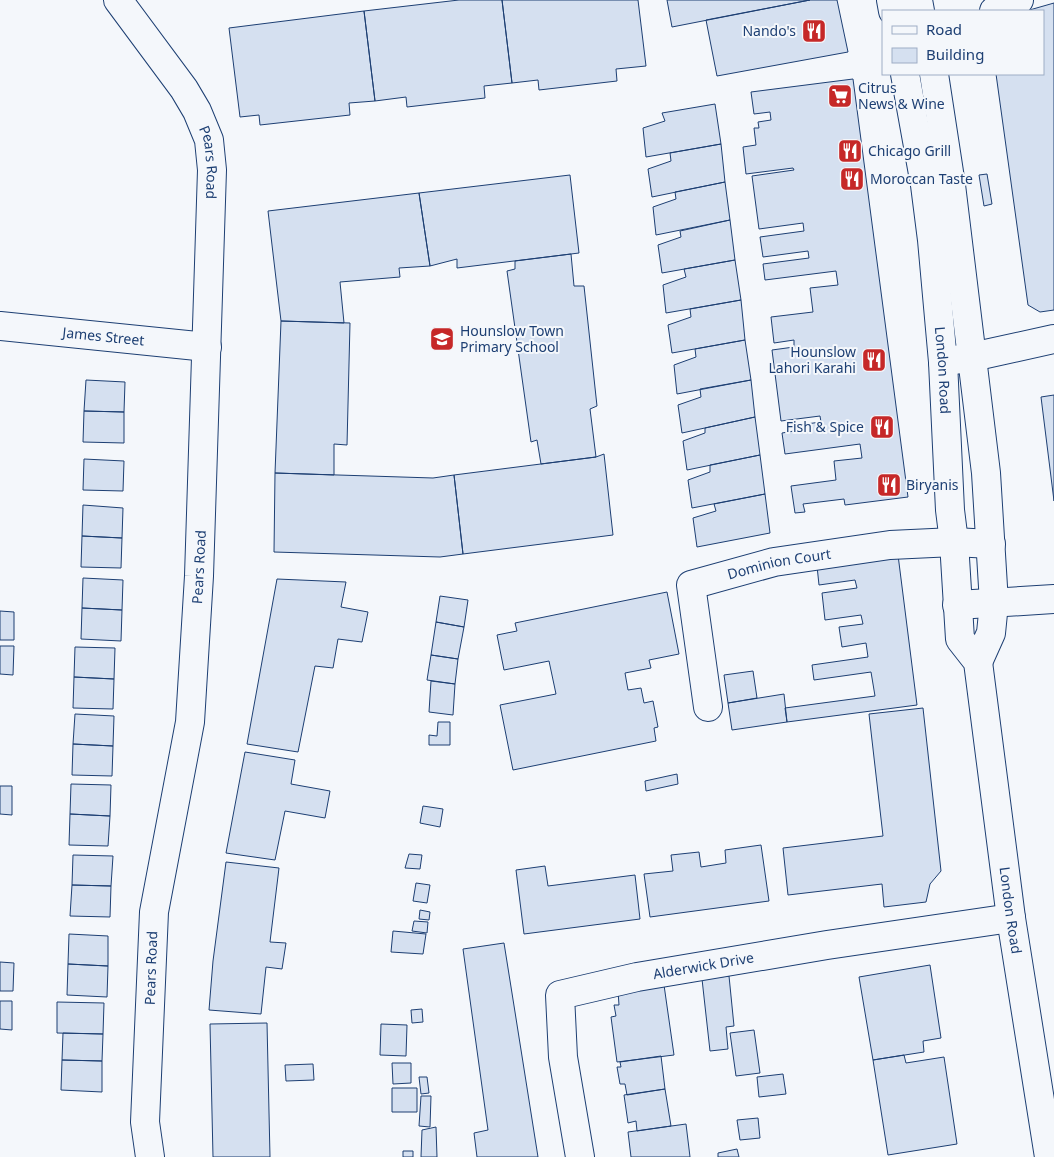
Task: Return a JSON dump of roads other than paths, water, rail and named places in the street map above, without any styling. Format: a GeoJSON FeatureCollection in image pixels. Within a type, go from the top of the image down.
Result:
{"type":"FeatureCollection","features":[{"type":"Feature","properties":{"kind":"street","name":"Pears Road"},"geometry":{"type":"LineString","coordinates":[[118,0],[184,89],[197,111],[209,140],[212,170],[199,576],[190,722],[154,912],[145,1122],[150,1157]]}},
{"type":"Feature","properties":{"kind":"street"},"geometry":{"type":"LineString","coordinates":[[996,10],[1019,0]]}},
{"type":"Feature","properties":{"kind":"street","name":"London Road"},"geometry":{"type":"LineString","coordinates":[[905,75],[926,194],[943,362],[950,510],[954,542],[960,639],[978,662],[1010,918],[1049,1116],[1050,1157]]}},
{"type":"Feature","properties":{"kind":"street"},"geometry":{"type":"LineString","coordinates":[[934,75],[951,185],[986,473],[994,603],[991,633],[978,662]]}},
{"type":"Feature","properties":{"kind":"street","name":"James Street"},"geometry":{"type":"LineString","coordinates":[[0,326],[207,347]]}},
{"type":"Feature","properties":{"kind":"street"},"geometry":{"type":"LineString","coordinates":[[943,362],[972,358],[1054,339]]}},
{"type":"Feature","properties":{"kind":"street","name":"Dominion Court"},"geometry":{"type":"LineString","coordinates":[[708,706],[691,585],[774,562],[890,545],[954,542],[991,544]]}},
{"type":"Feature","properties":{"kind":"street"},"geometry":{"type":"LineString","coordinates":[[957,605],[1054,599]]}},
{"type":"Feature","properties":{"kind":"street","name":"Alderwick Drive"},"geometry":{"type":"LineString","coordinates":[[580,1157],[563,1057],[560,995],[656,974],[827,945],[1010,918]]}},
{"type":"Feature","properties":{"kind":"place","name":"Nando's"},"geometry":{"type":"Point","coordinates":[814,31]}},
{"type":"Feature","properties":{"kind":"place","name":"Citrus News & Wine"},"geometry":{"type":"Point","coordinates":[840,96]}},
{"type":"Feature","properties":{"kind":"place","name":"Chicago Grill"},"geometry":{"type":"Point","coordinates":[850,151]}},
{"type":"Feature","properties":{"kind":"place","name":"Moroccan Taste"},"geometry":{"type":"Point","coordinates":[852,179]}},
{"type":"Feature","properties":{"kind":"place","name":"Hounslow Town Primary School"},"geometry":{"type":"Point","coordinates":[442,339]}},
{"type":"Feature","properties":{"kind":"place","name":"Hounslow Lahori Karahi"},"geometry":{"type":"Point","coordinates":[874,360]}},
{"type":"Feature","properties":{"kind":"place","name":"Fish & Spice"},"geometry":{"type":"Point","coordinates":[882,427]}},
{"type":"Feature","properties":{"kind":"place","name":"Biryanis"},"geometry":{"type":"Point","coordinates":[889,485]}}]}
